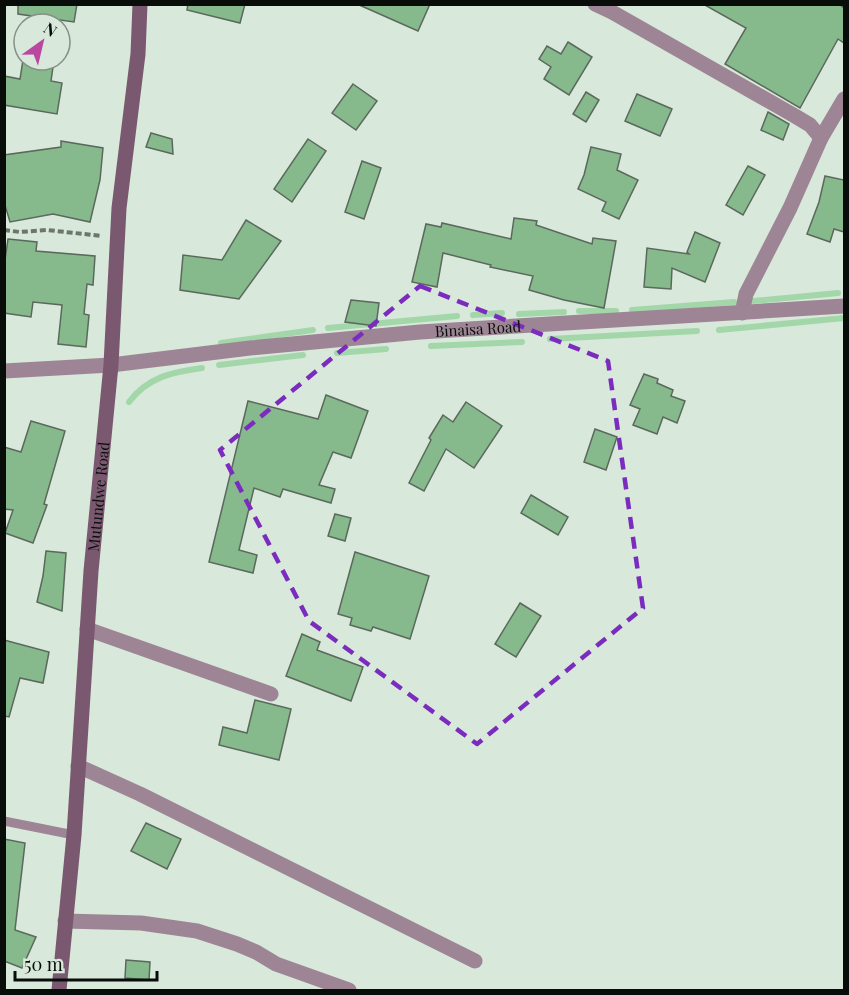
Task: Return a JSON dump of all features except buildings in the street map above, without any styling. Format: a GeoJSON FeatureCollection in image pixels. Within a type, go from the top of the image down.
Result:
{"type":"FeatureCollection","features":[{"type":"Feature","properties":{"kind":"main road","name":"Mutundwe Road"},"geometry":{"type":"LineString","coordinates":[[59,990],[74,835],[87,628],[111,365],[119,208],[138,54],[140,4]]}},
{"type":"Feature","properties":{"kind":"street"},"geometry":{"type":"LineString","coordinates":[[595,4],[795,116],[810,125],[821,138]]}},
{"type":"Feature","properties":{"kind":"street"},"geometry":{"type":"LineString","coordinates":[[742,313],[746,294],[790,208],[821,138],[844,99]]}},
{"type":"Feature","properties":{"kind":"street","name":"Binaisa Road"},"geometry":{"type":"LineString","coordinates":[[4,371],[111,365],[250,348],[420,332],[844,306]]}},
{"type":"Feature","properties":{"kind":"street"},"geometry":{"type":"LineString","coordinates":[[87,628],[271,694]]}},
{"type":"Feature","properties":{"kind":"street"},"geometry":{"type":"LineString","coordinates":[[78,766],[140,794],[475,961]]}},
{"type":"Feature","properties":{"kind":"street"},"geometry":{"type":"LineString","coordinates":[[65,921],[141,923],[197,932],[237,944],[276,964],[349,990]]}},
{"type":"Feature","properties":{"kind":"lane"},"geometry":{"type":"LineString","coordinates":[[4,821],[74,835]]}},
{"type":"Feature","properties":{"kind":"path"},"geometry":{"type":"LineString","coordinates":[[4,230],[20,232],[47,230],[117,238]]}},
{"type":"Feature","properties":{"kind":"highlighted area"},"geometry":{"type":"Polygon","coordinates":[[[420,286],[608,361],[643,608],[477,744],[309,621],[220,450],[420,286]]]}},
{"type":"Feature","properties":{"kind":"waterway"},"geometry":{"type":"LineString","coordinates":[[753,301],[838,293]]}},
{"type":"Feature","properties":{"kind":"waterway"},"geometry":{"type":"LineString","coordinates":[[632,310],[734,302]]}},
{"type":"Feature","properties":{"kind":"waterway"},"geometry":{"type":"LineString","coordinates":[[579,311],[616,311]]}},
{"type":"Feature","properties":{"kind":"waterway"},"geometry":{"type":"LineString","coordinates":[[519,314],[564,312]]}},
{"type":"Feature","properties":{"kind":"waterway"},"geometry":{"type":"LineString","coordinates":[[473,315],[502,313]]}},
{"type":"Feature","properties":{"kind":"waterway"},"geometry":{"type":"LineString","coordinates":[[328,328],[457,316]]}},
{"type":"Feature","properties":{"kind":"waterway"},"geometry":{"type":"LineString","coordinates":[[719,330],[844,318]]}},
{"type":"Feature","properties":{"kind":"waterway"},"geometry":{"type":"LineString","coordinates":[[221,343],[313,330]]}},
{"type":"Feature","properties":{"kind":"waterway"},"geometry":{"type":"LineString","coordinates":[[550,339],[697,331]]}},
{"type":"Feature","properties":{"kind":"waterway"},"geometry":{"type":"LineString","coordinates":[[431,346],[522,342]]}},
{"type":"Feature","properties":{"kind":"waterway"},"geometry":{"type":"LineString","coordinates":[[337,353],[386,349]]}},
{"type":"Feature","properties":{"kind":"waterway"},"geometry":{"type":"LineString","coordinates":[[219,365],[303,355]]}},
{"type":"Feature","properties":{"kind":"waterway"},"geometry":{"type":"LineString","coordinates":[[129,402],[144,387],[161,377],[202,368]]}}]}
